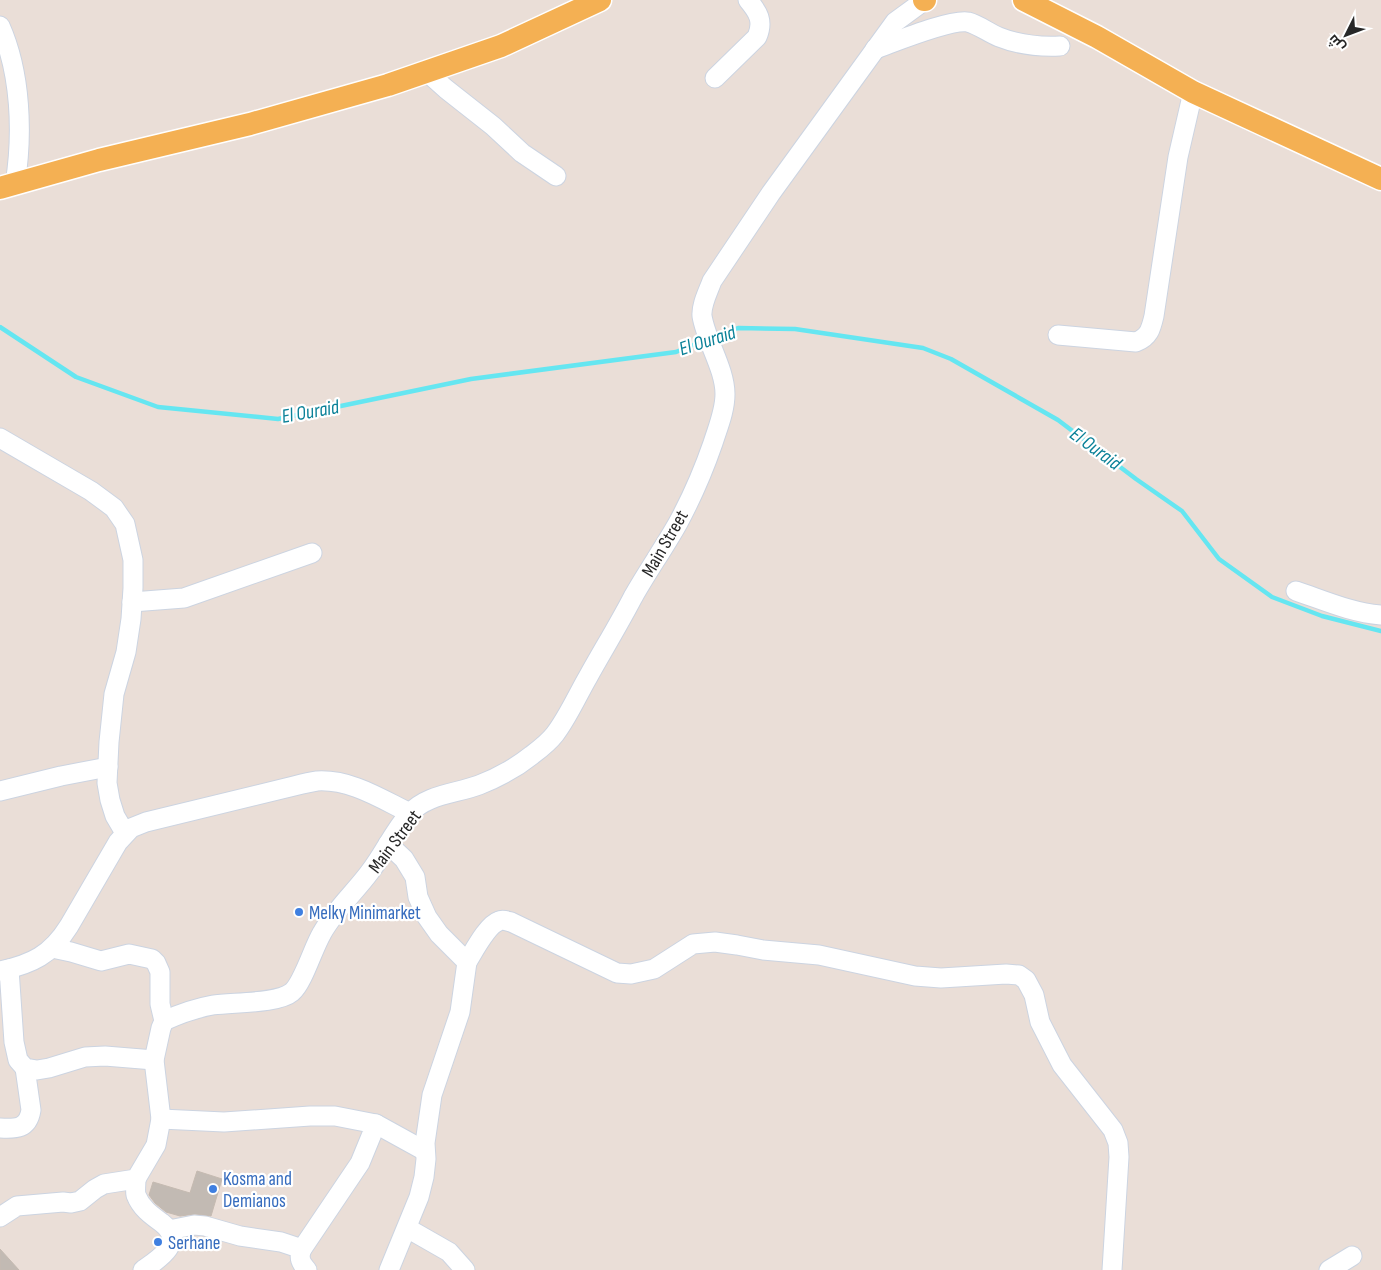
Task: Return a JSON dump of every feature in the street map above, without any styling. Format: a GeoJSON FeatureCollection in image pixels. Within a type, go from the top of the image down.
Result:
{"type":"FeatureCollection","features":[{"type":"Feature","properties":{"kind":"main road"},"geometry":{"type":"LineString","coordinates":[[8,186],[99,160],[240,126],[388,85],[501,46],[600,0]]}},
{"type":"Feature","properties":{"kind":"main road"},"geometry":{"type":"LineString","coordinates":[[1024,0],[1097,37],[1193,92],[1381,179]]}},
{"type":"Feature","properties":{"kind":"street"},"geometry":{"type":"LineString","coordinates":[[715,78],[757,37],[761,28],[761,21],[748,0]]}},
{"type":"Feature","properties":{"kind":"street"},"geometry":{"type":"LineString","coordinates":[[895,22],[897,0]]}},
{"type":"Feature","properties":{"kind":"street"},"geometry":{"type":"LineString","coordinates":[[875,49],[895,22],[925,0]]}},
{"type":"Feature","properties":{"kind":"street"},"geometry":{"type":"LineString","coordinates":[[875,49],[960,22],[976,25],[1001,38],[1015,42],[1030,45],[1060,46]]}},
{"type":"Feature","properties":{"kind":"street"},"geometry":{"type":"LineString","coordinates":[[0,26],[17,87],[18,165],[8,186]]}},
{"type":"Feature","properties":{"kind":"street","name":"Main Street"},"geometry":{"type":"LineString","coordinates":[[164,1021],[212,1006],[276,999],[291,994],[300,984],[323,931],[370,871],[400,826],[416,807],[429,800],[479,785],[510,769],[529,758],[555,735],[636,592],[679,521],[710,452],[722,414],[725,394],[723,378],[712,350],[702,314],[712,282],[777,185],[875,49]]}},
{"type":"Feature","properties":{"kind":"street"},"geometry":{"type":"LineString","coordinates":[[427,72],[522,152],[556,176]]}},
{"type":"Feature","properties":{"kind":"street"},"geometry":{"type":"LineString","coordinates":[[1058,335],[1136,342],[1149,333],[1154,316],[1178,157],[1193,92]]}},
{"type":"Feature","properties":{"kind":"street"},"geometry":{"type":"LineString","coordinates":[[0,438],[91,491],[114,508],[125,524],[133,560],[132,602],[126,652],[114,694],[107,783],[115,816],[125,833]]}},
{"type":"Feature","properties":{"kind":"street"},"geometry":{"type":"LineString","coordinates":[[132,602],[184,598],[312,554]]}},
{"type":"Feature","properties":{"kind":"street"},"geometry":{"type":"LineString","coordinates":[[1296,591],[1343,607],[1381,615]]}},
{"type":"Feature","properties":{"kind":"street"},"geometry":{"type":"LineString","coordinates":[[0,791],[60,776],[108,767]]}},
{"type":"Feature","properties":{"kind":"street"},"geometry":{"type":"LineString","coordinates":[[0,1128],[23,1126],[30,1117],[31,1110],[25,1068],[18,1060],[14,1042],[5,970],[36,959],[62,938],[125,833],[138,824],[153,819],[318,781],[354,787],[410,813]]}},
{"type":"Feature","properties":{"kind":"street"},"geometry":{"type":"LineString","coordinates":[[388,844],[404,859],[415,877],[418,897],[427,917],[439,934],[467,962]]}},
{"type":"Feature","properties":{"kind":"street"},"geometry":{"type":"LineString","coordinates":[[388,1270],[419,1197],[424,1177],[425,1143],[432,1096],[460,1012],[467,962],[487,930],[499,921],[504,920],[618,973],[631,974],[654,970],[693,944],[715,942],[737,944],[763,950],[818,955],[915,976],[941,978],[1006,974],[1019,976],[1026,980],[1034,995],[1040,1022],[1062,1065],[1110,1124],[1118,1143],[1119,1157],[1112,1270]]}},
{"type":"Feature","properties":{"kind":"street"},"geometry":{"type":"LineString","coordinates":[[52,948],[101,962],[129,954],[152,959],[160,972],[160,1004],[164,1021],[154,1060],[161,1120],[156,1145],[136,1179],[135,1193],[150,1215],[169,1230],[172,1242],[170,1248],[143,1270]]}},
{"type":"Feature","properties":{"kind":"street"},"geometry":{"type":"LineString","coordinates":[[25,1068],[37,1070],[48,1068],[85,1057],[105,1056],[154,1060]]}},
{"type":"Feature","properties":{"kind":"street"},"geometry":{"type":"LineString","coordinates":[[161,1120],[224,1122],[335,1116],[376,1124],[425,1151]]}},
{"type":"Feature","properties":{"kind":"street"},"geometry":{"type":"LineString","coordinates":[[307,1270],[301,1262],[300,1254],[302,1249],[360,1163],[376,1124]]}},
{"type":"Feature","properties":{"kind":"street"},"geometry":{"type":"LineString","coordinates":[[0,1217],[18,1206],[70,1203],[80,1200],[104,1184],[136,1179]]}},
{"type":"Feature","properties":{"kind":"street"},"geometry":{"type":"LineString","coordinates":[[169,1230],[194,1225],[205,1226],[240,1236],[281,1242],[302,1249]]}},
{"type":"Feature","properties":{"kind":"street"},"geometry":{"type":"LineString","coordinates":[[406,1228],[448,1252],[465,1270]]}},
{"type":"Feature","properties":{"kind":"street"},"geometry":{"type":"LineString","coordinates":[[1328,1270],[1352,1256]]}},
{"type":"Feature","properties":{"kind":"building"},"geometry":{"type":"Polygon","coordinates":[[[197,1171],[222,1179],[211,1216],[195,1214],[180,1216],[166,1212],[149,1195],[153,1182],[190,1193],[197,1171]]]}},
{"type":"Feature","properties":{"kind":"building"},"geometry":{"type":"Polygon","coordinates":[[[0,1249],[19,1270],[0,1270],[0,1249]]]}},
{"type":"Feature","properties":{"kind":"waterway","name":"El Ouraid"},"geometry":{"type":"LineString","coordinates":[[0,327],[76,377],[158,407],[278,419],[471,379],[676,352],[705,340]]}},
{"type":"Feature","properties":{"kind":"waterway","name":"El Ouraid"},"geometry":{"type":"LineString","coordinates":[[712,338],[738,328],[795,329],[923,348],[951,359],[1058,420],[1182,511],[1219,559],[1272,597],[1322,616],[1381,631]]}},
{"type":"Feature","properties":{"kind":"place","name":"Melky Minimarket"},"geometry":{"type":"Point","coordinates":[299,912]}},
{"type":"Feature","properties":{"kind":"place","name":"Kosma and Demianos"},"geometry":{"type":"Point","coordinates":[213,1189]}},
{"type":"Feature","properties":{"kind":"place","name":"Serhane"},"geometry":{"type":"Point","coordinates":[158,1242]}}]}
